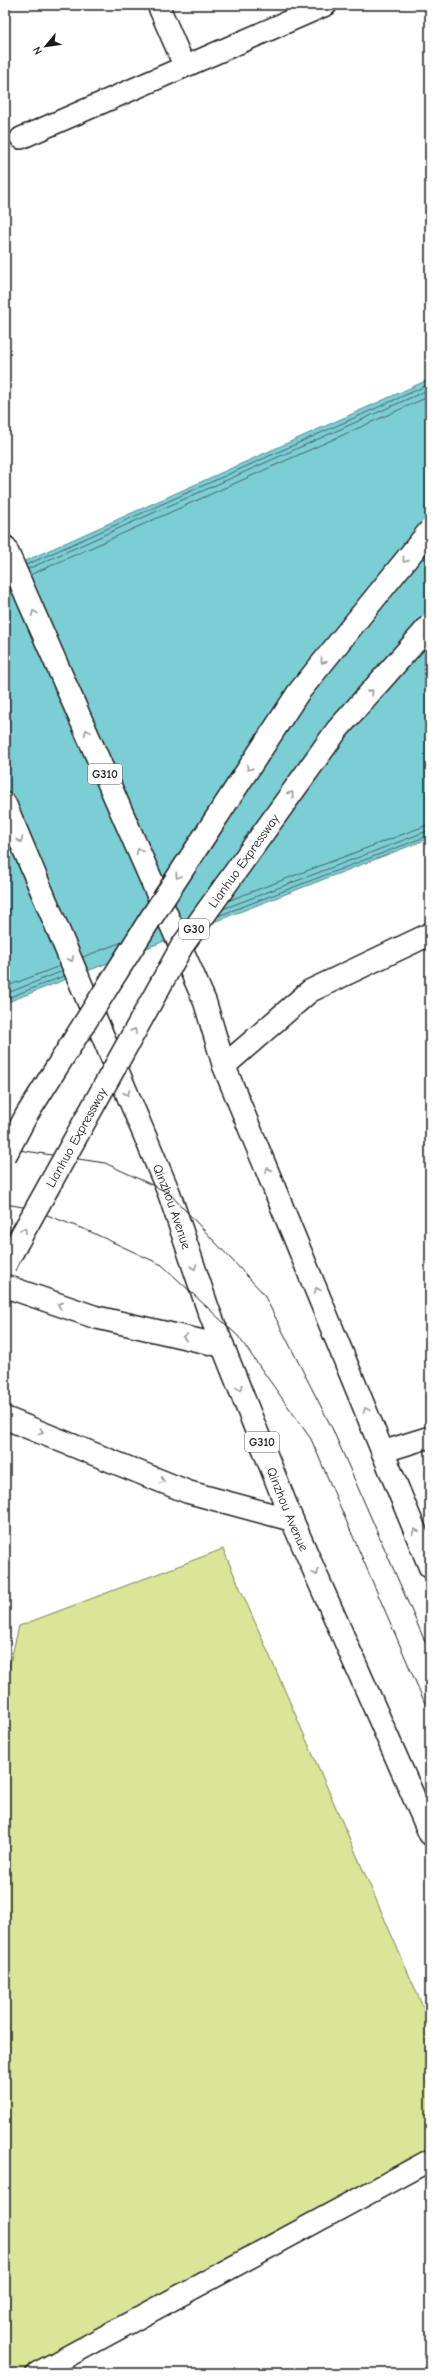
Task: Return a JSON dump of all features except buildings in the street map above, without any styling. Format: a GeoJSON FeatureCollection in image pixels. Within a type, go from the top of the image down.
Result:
{"type":"FeatureCollection","features":[{"type":"Feature","properties":{"kind":"main road"},"geometry":{"type":"LineString","coordinates":[[5,1156],[30,1109],[154,914],[298,693],[430,530]]}},
{"type":"Feature","properties":{"kind":"main road","name":"G310"},"geometry":{"type":"LineString","coordinates":[[5,546],[205,1002],[224,1066],[331,1323],[382,1452],[430,1567]]}},
{"type":"Feature","properties":{"kind":"main road","name":"Lianhuo Expressway"},"geometry":{"type":"LineString","coordinates":[[5,1264],[182,946],[337,730],[430,625]]}},
{"type":"Feature","properties":{"kind":"main road","name":"Qinzhou Avenue"},"geometry":{"type":"LineString","coordinates":[[5,804],[169,1193],[208,1309],[292,1520],[430,1834]]}},
{"type":"Feature","properties":{"kind":"main road"},"geometry":{"type":"LineString","coordinates":[[224,1066],[310,991],[430,934]]}},
{"type":"Feature","properties":{"kind":"main road"},"geometry":{"type":"LineString","coordinates":[[5,1286],[94,1317],[223,1346]]}},
{"type":"Feature","properties":{"kind":"main road"},"geometry":{"type":"LineString","coordinates":[[5,1418],[188,1492],[292,1520]]}},
{"type":"Feature","properties":{"kind":"lane"},"geometry":{"type":"LineString","coordinates":[[158,5],[184,65]]}},
{"type":"Feature","properties":{"kind":"lane"},"geometry":{"type":"LineString","coordinates":[[21,138],[184,65],[326,5]]}},
{"type":"Feature","properties":{"kind":"lane"},"geometry":{"type":"LineString","coordinates":[[382,1452],[430,1438]]}},
{"type":"Feature","properties":{"kind":"lane"},"geometry":{"type":"LineString","coordinates":[[37,2373],[430,2160]]}},
{"type":"Feature","properties":{"kind":"green space"},"geometry":{"type":"Polygon","coordinates":[[[223,1549],[430,2023],[430,2173],[55,2373],[5,2373],[5,1684],[19,1626],[223,1549]]]}},
{"type":"Feature","properties":{"kind":"water"},"geometry":{"type":"Polygon","coordinates":[[[430,379],[430,838],[5,1003],[5,570],[430,379]]]}},
{"type":"Feature","properties":{"kind":"tram line"},"geometry":{"type":"LineString","coordinates":[[5,1148],[105,1163],[169,1193],[263,1293],[332,1428],[430,1653]]}},
{"type":"Feature","properties":{"kind":"tram line"},"geometry":{"type":"LineString","coordinates":[[5,1204],[29,1208],[91,1232],[162,1265],[238,1336],[311,1439],[430,1715]]}}]}
